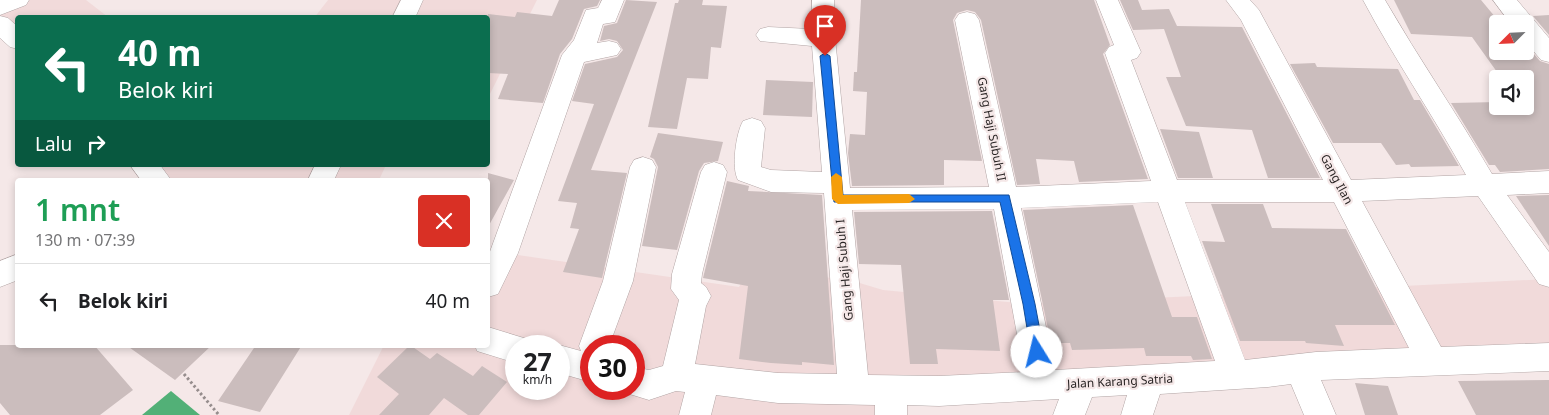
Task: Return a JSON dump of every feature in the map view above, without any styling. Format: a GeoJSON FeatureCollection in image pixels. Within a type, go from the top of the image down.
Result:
{"type":"FeatureCollection","features":[{"type":"Feature","properties":{"kind":"street"},"geometry":{"type":"LineString","coordinates":[[0,7],[18,0]]}},
{"type":"Feature","properties":{"kind":"street"},"geometry":{"type":"LineString","coordinates":[[404,15],[412,0]]}},
{"type":"Feature","properties":{"kind":"street"},"geometry":{"type":"LineString","coordinates":[[490,281],[504,253],[574,55],[585,44],[594,16],[607,16],[613,0]]}},
{"type":"Feature","properties":{"kind":"street","name":"Gang Haji Subuh I"},"geometry":{"type":"LineString","coordinates":[[823,0],[823,38],[853,366],[851,390]]}},
{"type":"Feature","properties":{"kind":"street"},"geometry":{"type":"LineString","coordinates":[[1107,0],[1129,52],[1117,53],[1170,191],[1235,374]]}},
{"type":"Feature","properties":{"kind":"street","name":"Gang Ilan"},"geometry":{"type":"LineString","coordinates":[[1237,0],[1251,16],[1432,361]]}},
{"type":"Feature","properties":{"kind":"street"},"geometry":{"type":"LineString","coordinates":[[1374,0],[1405,56],[1450,123],[1485,185],[1549,275]]}},
{"type":"Feature","properties":{"kind":"street"},"geometry":{"type":"LineString","coordinates":[[1504,0],[1516,15]]}},
{"type":"Feature","properties":{"kind":"street","name":"Gang Haji Subuh II"},"geometry":{"type":"LineString","coordinates":[[967,20],[985,89],[1005,198],[1029,304],[1042,385]]}},
{"type":"Feature","properties":{"kind":"street"},"geometry":{"type":"LineString","coordinates":[[0,24],[15,38]]}},
{"type":"Feature","properties":{"kind":"street"},"geometry":{"type":"LineString","coordinates":[[768,35],[823,38]]}},
{"type":"Feature","properties":{"kind":"street"},"geometry":{"type":"LineString","coordinates":[[1534,36],[1549,54]]}},
{"type":"Feature","properties":{"kind":"street"},"geometry":{"type":"LineString","coordinates":[[574,55],[609,50]]}},
{"type":"Feature","properties":{"kind":"street"},"geometry":{"type":"LineString","coordinates":[[752,128],[747,173],[772,181],[837,191],[1005,198],[1170,191],[1344,191],[1549,182]]}},
{"type":"Feature","properties":{"kind":"street"},"geometry":{"type":"LineString","coordinates":[[145,167],[156,178]]}},
{"type":"Feature","properties":{"kind":"street"},"geometry":{"type":"LineString","coordinates":[[594,335],[618,281],[643,167]]}},
{"type":"Feature","properties":{"kind":"street"},"geometry":{"type":"LineString","coordinates":[[695,415],[690,378],[688,328],[691,306],[696,296],[686,289],[687,274],[714,172]]}},
{"type":"Feature","properties":{"kind":"street"},"geometry":{"type":"LineString","coordinates":[[0,275],[15,268]]}},
{"type":"Feature","properties":{"kind":"street"},"geometry":{"type":"LineString","coordinates":[[490,342],[505,346]]}},
{"type":"Feature","properties":{"kind":"street","name":"Jalan Karang Satria"},"geometry":{"type":"LineString","coordinates":[[645,385],[649,386],[690,378],[778,388],[851,390],[892,403],[939,391],[1268,373],[1300,368],[1549,357]]}},
{"type":"Feature","properties":{"kind":"street"},"geometry":{"type":"LineString","coordinates":[[1300,368],[1320,415]]}},
{"type":"Feature","properties":{"kind":"street"},"geometry":{"type":"LineString","coordinates":[[1137,415],[1148,380]]}},
{"type":"Feature","properties":{"kind":"street"},"geometry":{"type":"LineString","coordinates":[[1070,415],[1082,383]]}},
{"type":"Feature","properties":{"kind":"path"},"geometry":{"type":"LineString","coordinates":[[184,374],[219,415]]}},
{"type":"Feature","properties":{"kind":"shaded area"},"geometry":{"type":"Polygon","coordinates":[[[0,0],[86,0],[105,15],[15,15],[15,39],[0,24],[0,0]]]}},
{"type":"Feature","properties":{"kind":"shaded area"},"geometry":{"type":"Polygon","coordinates":[[[328,0],[537,0],[490,94],[490,15],[316,15],[328,0]]]}},
{"type":"Feature","properties":{"kind":"shaded area"},"geometry":{"type":"Polygon","coordinates":[[[145,167],[385,167],[380,178],[156,178],[145,167]]]}},
{"type":"Feature","properties":{"kind":"shaded area"},"geometry":{"type":"Polygon","coordinates":[[[504,253],[739,287],[745,276],[843,278],[883,290],[1029,304],[1549,279],[1549,357],[892,391],[891,415],[349,415],[382,348],[490,348],[490,285],[504,253]]]}},
{"type":"Feature","properties":{"kind":"shaded area"},"geometry":{"type":"Polygon","coordinates":[[[171,391],[200,415],[142,415],[171,391]]]}},
{"type":"Feature","properties":{"kind":"building"},"geometry":{"type":"Polygon","coordinates":[[[559,0],[600,0],[597,6],[584,9],[572,39],[560,54],[543,103],[498,99],[508,74],[490,73],[490,15],[488,14],[515,17],[517,12],[552,16],[559,0]]]}},
{"type":"Feature","properties":{"kind":"building"},"geometry":{"type":"Polygon","coordinates":[[[626,0],[657,2],[591,170],[627,173],[602,278],[563,272],[579,229],[570,228],[577,203],[558,201],[594,104],[572,101],[585,64],[617,57],[623,50],[617,41],[609,39],[600,41],[604,26],[617,23],[626,0]]]}},
{"type":"Feature","properties":{"kind":"building"},"geometry":{"type":"Polygon","coordinates":[[[679,0],[703,0],[702,5],[727,6],[721,48],[711,47],[708,79],[687,78],[677,129],[648,127],[675,3],[678,3],[679,0]]]}},
{"type":"Feature","properties":{"kind":"building"},"geometry":{"type":"Polygon","coordinates":[[[861,0],[1094,0],[1110,45],[1103,54],[1148,179],[1079,182],[1074,161],[1036,159],[1040,184],[1017,185],[981,20],[975,12],[967,10],[957,13],[953,20],[982,161],[944,160],[944,185],[852,186],[848,153],[850,134],[865,135],[867,92],[853,91],[854,72],[857,72],[861,0]]]}},
{"type":"Feature","properties":{"kind":"building"},"geometry":{"type":"Polygon","coordinates":[[[1120,0],[1138,0],[1142,10],[1169,9],[1177,26],[1242,27],[1320,178],[1268,178],[1252,130],[1186,126],[1166,77],[1181,77],[1164,29],[1133,30],[1120,0]]]}},
{"type":"Feature","properties":{"kind":"building"},"geometry":{"type":"Polygon","coordinates":[[[1394,0],[1481,0],[1494,15],[1489,15],[1489,60],[1534,60],[1534,54],[1540,61],[1549,64],[1549,169],[1500,172],[1495,165],[1489,165],[1451,103],[1489,102],[1489,115],[1534,115],[1534,70],[1496,70],[1472,37],[1411,34],[1394,0]]]}},
{"type":"Feature","properties":{"kind":"building"},"geometry":{"type":"Polygon","coordinates":[[[1549,15],[1549,35],[1534,17],[1549,15]]]}},
{"type":"Feature","properties":{"kind":"building"},"geometry":{"type":"Polygon","coordinates":[[[1315,63],[1317,67],[1398,69],[1414,100],[1420,100],[1459,166],[1411,167],[1409,164],[1396,165],[1381,143],[1333,143],[1290,64],[1315,63]]]}},
{"type":"Feature","properties":{"kind":"building"},"geometry":{"type":"Polygon","coordinates":[[[766,80],[813,82],[812,117],[763,115],[766,80]]]}},
{"type":"Feature","properties":{"kind":"building"},"geometry":{"type":"Polygon","coordinates":[[[1160,129],[1199,132],[1213,178],[1178,178],[1160,129]]]}},
{"type":"Feature","properties":{"kind":"building"},"geometry":{"type":"Polygon","coordinates":[[[658,133],[723,142],[718,161],[704,163],[699,171],[677,250],[642,246],[658,167],[654,159],[650,157],[658,133]]]}},
{"type":"Feature","properties":{"kind":"building"},"geometry":{"type":"Polygon","coordinates":[[[488,173],[514,180],[490,223],[490,178],[488,178],[488,173]]]}},
{"type":"Feature","properties":{"kind":"building"},"geometry":{"type":"Polygon","coordinates":[[[727,181],[749,186],[748,191],[822,195],[834,365],[802,362],[802,365],[739,359],[748,286],[703,278],[727,181]]]}},
{"type":"Feature","properties":{"kind":"building"},"geometry":{"type":"Polygon","coordinates":[[[1549,195],[1549,246],[1516,196],[1549,195]]]}},
{"type":"Feature","properties":{"kind":"building"},"geometry":{"type":"Polygon","coordinates":[[[1211,204],[1263,204],[1272,228],[1346,229],[1395,325],[1335,325],[1344,346],[1306,343],[1305,341],[1240,341],[1202,241],[1225,242],[1211,204]]]}},
{"type":"Feature","properties":{"kind":"building"},"geometry":{"type":"Polygon","coordinates":[[[1133,205],[1172,317],[1197,317],[1212,359],[1193,360],[1191,356],[1146,356],[1144,348],[1072,350],[1070,343],[1051,343],[1023,210],[1133,205]]]}},
{"type":"Feature","properties":{"kind":"building"},"geometry":{"type":"Polygon","coordinates":[[[992,211],[1009,300],[993,300],[1000,351],[936,349],[938,364],[910,364],[901,265],[859,264],[854,212],[992,211]]]}},
{"type":"Feature","properties":{"kind":"building"},"geometry":{"type":"Polygon","coordinates":[[[0,345],[15,345],[15,348],[97,348],[133,390],[100,415],[10,415],[0,403],[0,345]]]}},
{"type":"Feature","properties":{"kind":"building"},"geometry":{"type":"Polygon","coordinates":[[[130,348],[209,348],[175,380],[130,348]]]}},
{"type":"Feature","properties":{"kind":"building"},"geometry":{"type":"Polygon","coordinates":[[[254,348],[300,348],[260,412],[218,401],[254,348]]]}},
{"type":"Feature","properties":{"kind":"building"},"geometry":{"type":"Polygon","coordinates":[[[407,348],[414,348],[430,359],[437,353],[473,376],[482,366],[505,381],[505,384],[479,415],[468,415],[444,398],[429,415],[379,415],[399,394],[377,377],[407,348]]]}},
{"type":"Feature","properties":{"kind":"building"},"geometry":{"type":"Polygon","coordinates":[[[1549,380],[1549,415],[1476,415],[1458,381],[1549,380]]]}},
{"type":"Feature","properties":{"kind":"building"},"geometry":{"type":"Polygon","coordinates":[[[1355,383],[1388,386],[1398,415],[1365,415],[1355,383]]]}},
{"type":"Feature","properties":{"kind":"slow traffic"},"geometry":{"type":"LineString","coordinates":[[836,177],[838,199],[909,199]]}},
{"type":"Feature","properties":{"kind":"route"},"geometry":{"type":"LineString","coordinates":[[825,56],[838,199],[1005,198],[1029,304],[1037,352]]}}]}
